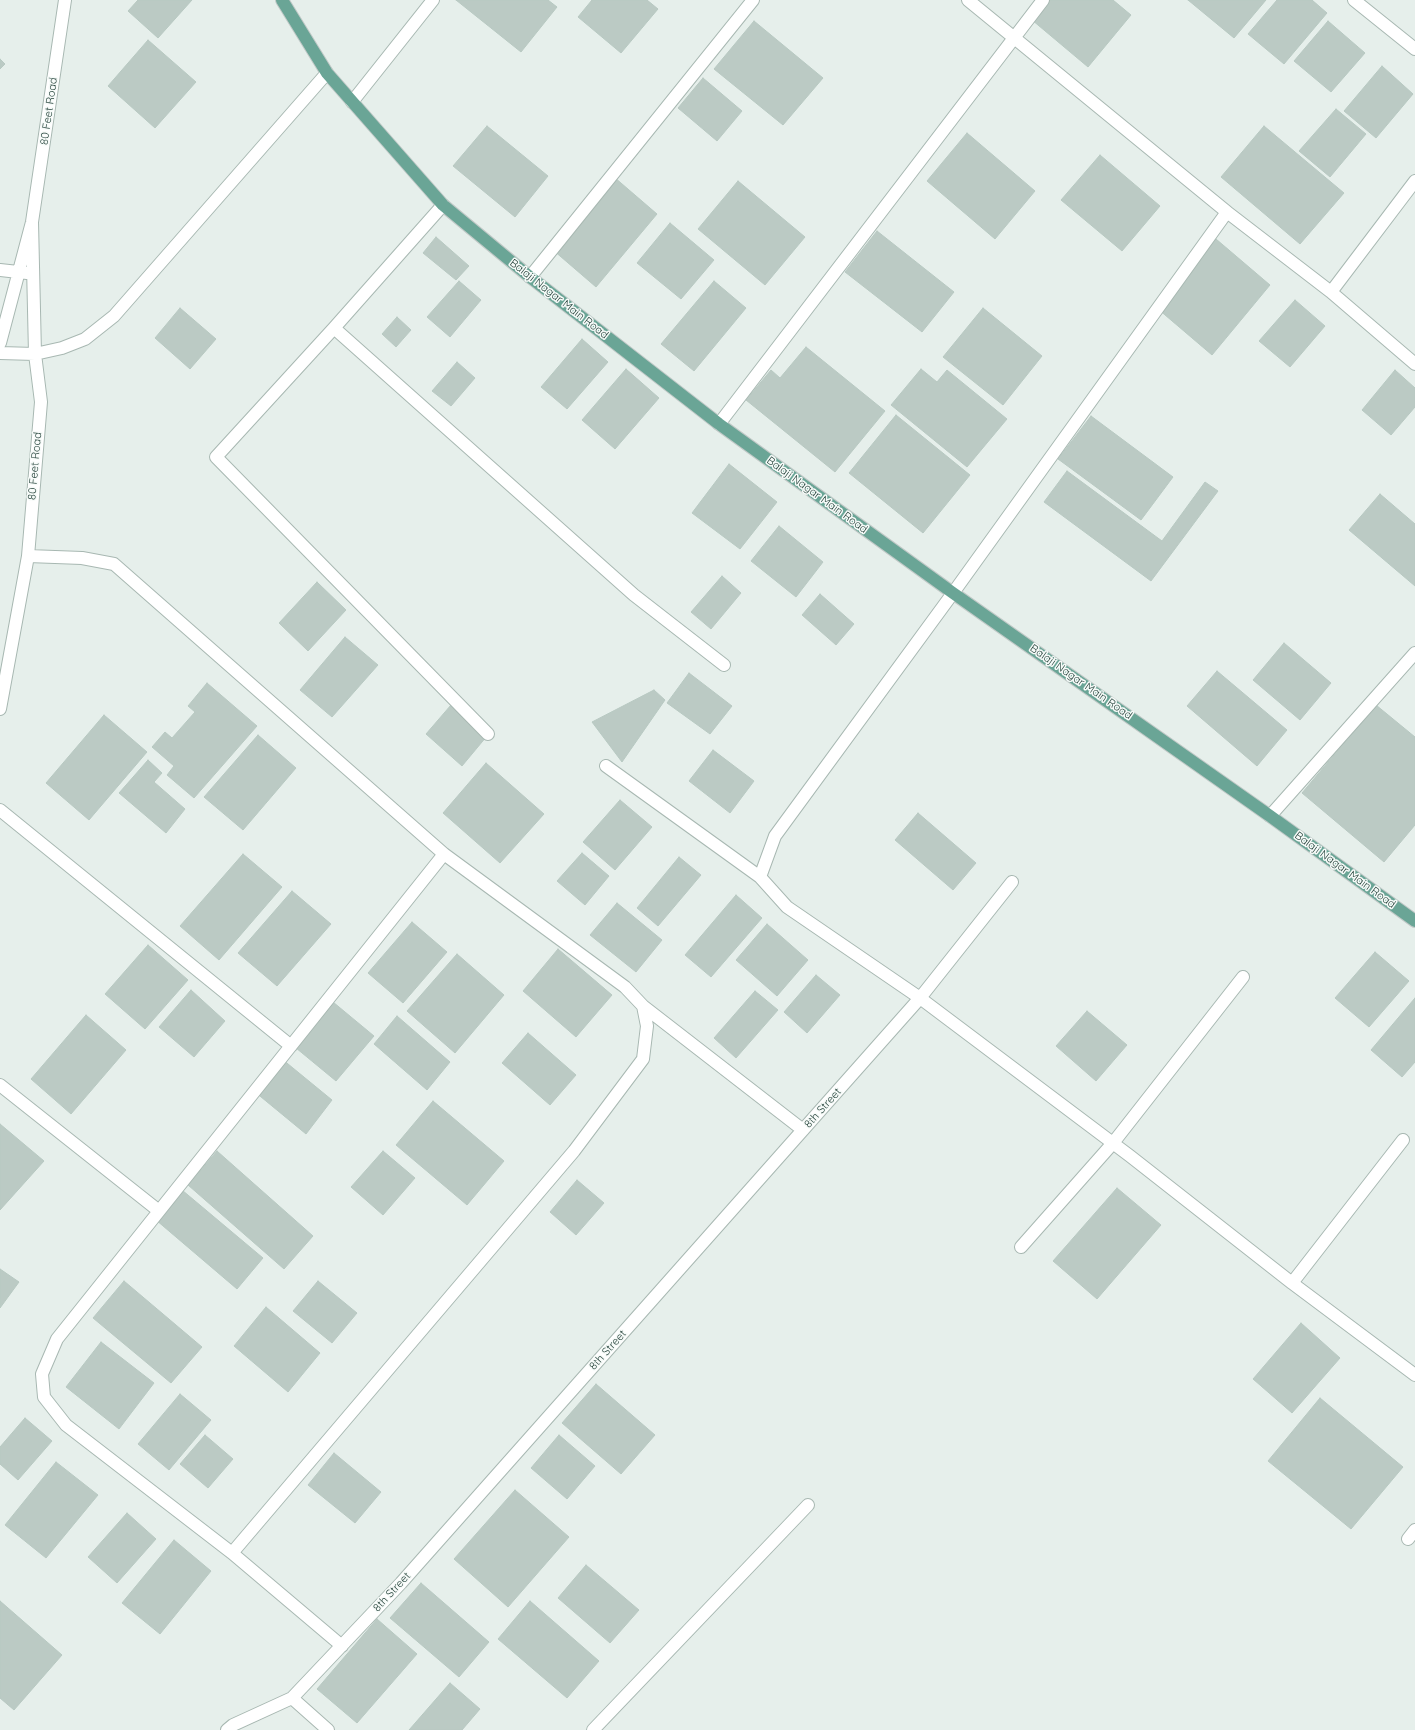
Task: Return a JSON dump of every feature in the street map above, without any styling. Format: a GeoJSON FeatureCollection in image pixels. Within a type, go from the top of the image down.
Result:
{"type":"FeatureCollection","features":[{"type":"Feature","properties":{"kind":"main road","name":"Balaji Nagar Main Road"},"geometry":{"type":"LineString","coordinates":[[282,0],[326,73],[443,205],[530,277],[719,424],[953,593],[1270,816],[1415,921]]}},
{"type":"Feature","properties":{"kind":"street","name":"80 Feet Road"},"geometry":{"type":"LineString","coordinates":[[0,343],[32,222],[65,0]]}},
{"type":"Feature","properties":{"kind":"street"},"geometry":{"type":"LineString","coordinates":[[352,102],[433,0]]}},
{"type":"Feature","properties":{"kind":"street"},"geometry":{"type":"LineString","coordinates":[[530,277],[753,0]]}},
{"type":"Feature","properties":{"kind":"street"},"geometry":{"type":"LineString","coordinates":[[968,0],[1227,212],[1331,292],[1415,364]]}},
{"type":"Feature","properties":{"kind":"street"},"geometry":{"type":"LineString","coordinates":[[719,424],[1043,0]]}},
{"type":"Feature","properties":{"kind":"street"},"geometry":{"type":"LineString","coordinates":[[1354,0],[1415,49]]}},
{"type":"Feature","properties":{"kind":"street"},"geometry":{"type":"LineString","coordinates":[[0,352],[35,354],[62,348],[85,339],[114,316],[326,73]]}},
{"type":"Feature","properties":{"kind":"street"},"geometry":{"type":"LineString","coordinates":[[1331,292],[1415,180]]}},
{"type":"Feature","properties":{"kind":"street"},"geometry":{"type":"LineString","coordinates":[[443,205],[334,328],[216,457],[488,734]]}},
{"type":"Feature","properties":{"kind":"street"},"geometry":{"type":"LineString","coordinates":[[760,877],[775,836],[953,593],[1227,212]]}},
{"type":"Feature","properties":{"kind":"street","name":"80 Feet Road"},"geometry":{"type":"LineString","coordinates":[[0,709],[28,556],[41,402],[35,354],[32,222]]}},
{"type":"Feature","properties":{"kind":"street"},"geometry":{"type":"LineString","coordinates":[[0,270],[33,273]]}},
{"type":"Feature","properties":{"kind":"street"},"geometry":{"type":"LineString","coordinates":[[334,328],[634,595],[724,665]]}},
{"type":"Feature","properties":{"kind":"street"},"geometry":{"type":"LineString","coordinates":[[28,556],[82,558],[114,564],[444,854],[625,987],[643,1006],[803,1130]]}},
{"type":"Feature","properties":{"kind":"street"},"geometry":{"type":"LineString","coordinates":[[1270,816],[1415,654]]}},
{"type":"Feature","properties":{"kind":"street"},"geometry":{"type":"LineString","coordinates":[[606,766],[760,877],[787,907],[920,998],[1113,1143],[1292,1283],[1415,1376]]}},
{"type":"Feature","properties":{"kind":"street"},"geometry":{"type":"LineString","coordinates":[[0,810],[291,1046]]}},
{"type":"Feature","properties":{"kind":"street"},"geometry":{"type":"LineString","coordinates":[[342,1646],[232,1553],[66,1425],[44,1397],[42,1374],[57,1339],[444,854]]}},
{"type":"Feature","properties":{"kind":"street","name":"8th Street"},"geometry":{"type":"LineString","coordinates":[[292,1698],[401,1583],[920,998],[1012,882]]}},
{"type":"Feature","properties":{"kind":"street"},"geometry":{"type":"LineString","coordinates":[[1021,1247],[1113,1143],[1243,977]]}},
{"type":"Feature","properties":{"kind":"street"},"geometry":{"type":"LineString","coordinates":[[232,1553],[574,1151],[643,1059],[647,1026],[643,1006]]}},
{"type":"Feature","properties":{"kind":"street"},"geometry":{"type":"LineString","coordinates":[[0,1086],[159,1211]]}},
{"type":"Feature","properties":{"kind":"street"},"geometry":{"type":"LineString","coordinates":[[1292,1283],[1403,1140]]}},
{"type":"Feature","properties":{"kind":"street"},"geometry":{"type":"LineString","coordinates":[[593,1730],[808,1505]]}},
{"type":"Feature","properties":{"kind":"street"},"geometry":{"type":"LineString","coordinates":[[227,1730],[233,1725],[292,1698],[328,1730]]}},
{"type":"Feature","properties":{"kind":"building"},"geometry":{"type":"Polygon","coordinates":[[[138,0],[192,0],[158,38],[128,11],[138,0]]]}},
{"type":"Feature","properties":{"kind":"building"},"geometry":{"type":"Polygon","coordinates":[[[456,0],[548,0],[557,7],[521,52],[456,0]]]}},
{"type":"Feature","properties":{"kind":"building"},"geometry":{"type":"Polygon","coordinates":[[[592,0],[647,0],[658,9],[621,53],[578,17],[592,0]]]}},
{"type":"Feature","properties":{"kind":"building"},"geometry":{"type":"Polygon","coordinates":[[[1050,0],[1113,0],[1131,15],[1088,67],[1032,20],[1050,0]]]}},
{"type":"Feature","properties":{"kind":"building"},"geometry":{"type":"Polygon","coordinates":[[[1188,0],[1266,0],[1234,38],[1188,0]]]}},
{"type":"Feature","properties":{"kind":"building"},"geometry":{"type":"Polygon","coordinates":[[[1277,0],[1312,0],[1327,13],[1284,64],[1248,34],[1277,0]]]}},
{"type":"Feature","properties":{"kind":"building"},"geometry":{"type":"Polygon","coordinates":[[[754,21],[823,78],[783,125],[714,69],[754,21]]]}},
{"type":"Feature","properties":{"kind":"building"},"geometry":{"type":"Polygon","coordinates":[[[1328,21],[1365,53],[1331,92],[1294,61],[1328,21]]]}},
{"type":"Feature","properties":{"kind":"building"},"geometry":{"type":"Polygon","coordinates":[[[148,40],[196,82],[155,128],[108,86],[148,40]]]}},
{"type":"Feature","properties":{"kind":"building"},"geometry":{"type":"Polygon","coordinates":[[[0,59],[5,64],[0,69],[0,59]]]}},
{"type":"Feature","properties":{"kind":"building"},"geometry":{"type":"Polygon","coordinates":[[[1382,66],[1413,94],[1376,138],[1344,111],[1382,66]]]}},
{"type":"Feature","properties":{"kind":"building"},"geometry":{"type":"Polygon","coordinates":[[[703,78],[742,111],[717,141],[678,108],[703,78]]]}},
{"type":"Feature","properties":{"kind":"building"},"geometry":{"type":"Polygon","coordinates":[[[1336,109],[1366,134],[1330,177],[1299,151],[1336,109]]]}},
{"type":"Feature","properties":{"kind":"building"},"geometry":{"type":"Polygon","coordinates":[[[487,126],[548,176],[515,217],[453,166],[487,126]]]}},
{"type":"Feature","properties":{"kind":"building"},"geometry":{"type":"Polygon","coordinates":[[[1264,126],[1344,193],[1300,244],[1221,177],[1264,126]]]}},
{"type":"Feature","properties":{"kind":"building"},"geometry":{"type":"Polygon","coordinates":[[[967,133],[1035,191],[995,239],[927,181],[967,133]]]}},
{"type":"Feature","properties":{"kind":"building"},"geometry":{"type":"Polygon","coordinates":[[[1100,155],[1160,206],[1122,251],[1061,200],[1100,155]]]}},
{"type":"Feature","properties":{"kind":"building"},"geometry":{"type":"Polygon","coordinates":[[[614,177],[657,214],[596,287],[553,250],[614,177]]]}},
{"type":"Feature","properties":{"kind":"building"},"geometry":{"type":"Polygon","coordinates":[[[738,181],[805,237],[765,285],[698,229],[738,181]]]}},
{"type":"Feature","properties":{"kind":"building"},"geometry":{"type":"Polygon","coordinates":[[[670,223],[714,260],[681,299],[637,263],[670,223]]]}},
{"type":"Feature","properties":{"kind":"building"},"geometry":{"type":"Polygon","coordinates":[[[877,231],[954,292],[922,332],[845,272],[877,231]]]}},
{"type":"Feature","properties":{"kind":"building"},"geometry":{"type":"Polygon","coordinates":[[[436,237],[469,266],[456,280],[423,253],[436,237]]]}},
{"type":"Feature","properties":{"kind":"building"},"geometry":{"type":"Polygon","coordinates":[[[1216,239],[1270,285],[1212,355],[1158,309],[1216,239]]]}},
{"type":"Feature","properties":{"kind":"building"},"geometry":{"type":"Polygon","coordinates":[[[459,281],[481,300],[450,337],[427,317],[459,281]]]}},
{"type":"Feature","properties":{"kind":"building"},"geometry":{"type":"Polygon","coordinates":[[[714,281],[746,308],[694,371],[661,344],[714,281]]]}},
{"type":"Feature","properties":{"kind":"building"},"geometry":{"type":"Polygon","coordinates":[[[1295,300],[1325,326],[1290,367],[1259,341],[1295,300]]]}},
{"type":"Feature","properties":{"kind":"building"},"geometry":{"type":"Polygon","coordinates":[[[180,308],[216,339],[190,369],[155,338],[180,308]]]}},
{"type":"Feature","properties":{"kind":"building"},"geometry":{"type":"Polygon","coordinates":[[[983,308],[1042,356],[1003,405],[943,357],[983,308]]]}},
{"type":"Feature","properties":{"kind":"building"},"geometry":{"type":"Polygon","coordinates":[[[397,317],[411,330],[396,347],[382,334],[397,317]]]}},
{"type":"Feature","properties":{"kind":"building"},"geometry":{"type":"Polygon","coordinates":[[[582,339],[608,362],[567,409],[541,387],[582,339]]]}},
{"type":"Feature","properties":{"kind":"building"},"geometry":{"type":"Polygon","coordinates":[[[806,347],[885,411],[835,472],[746,400],[771,370],[780,378],[806,347]]]}},
{"type":"Feature","properties":{"kind":"building"},"geometry":{"type":"Polygon","coordinates":[[[457,362],[475,378],[451,406],[432,391],[457,362]]]}},
{"type":"Feature","properties":{"kind":"building"},"geometry":{"type":"Polygon","coordinates":[[[626,369],[659,398],[615,449],[582,420],[626,369]]]}},
{"type":"Feature","properties":{"kind":"building"},"geometry":{"type":"Polygon","coordinates":[[[921,369],[937,382],[947,370],[1007,419],[967,467],[891,405],[921,369]]]}},
{"type":"Feature","properties":{"kind":"building"},"geometry":{"type":"Polygon","coordinates":[[[1395,370],[1415,388],[1415,407],[1391,435],[1362,410],[1395,370]]]}},
{"type":"Feature","properties":{"kind":"building"},"geometry":{"type":"Polygon","coordinates":[[[896,415],[970,475],[923,533],[849,473],[896,415]]]}},
{"type":"Feature","properties":{"kind":"building"},"geometry":{"type":"Polygon","coordinates":[[[1091,416],[1173,477],[1141,520],[1058,459],[1091,416]]]}},
{"type":"Feature","properties":{"kind":"building"},"geometry":{"type":"Polygon","coordinates":[[[729,464],[777,502],[740,549],[692,513],[729,464]]]}},
{"type":"Feature","properties":{"kind":"building"},"geometry":{"type":"Polygon","coordinates":[[[1067,471],[1162,541],[1205,482],[1218,491],[1151,581],[1044,502],[1067,471]]]}},
{"type":"Feature","properties":{"kind":"building"},"geometry":{"type":"Polygon","coordinates":[[[1380,494],[1415,524],[1415,586],[1349,530],[1380,494]]]}},
{"type":"Feature","properties":{"kind":"building"},"geometry":{"type":"Polygon","coordinates":[[[779,526],[823,562],[796,597],[751,561],[779,526]]]}},
{"type":"Feature","properties":{"kind":"building"},"geometry":{"type":"Polygon","coordinates":[[[722,576],[741,593],[711,629],[691,612],[722,576]]]}},
{"type":"Feature","properties":{"kind":"building"},"geometry":{"type":"Polygon","coordinates":[[[317,582],[346,610],[308,651],[279,623],[317,582]]]}},
{"type":"Feature","properties":{"kind":"building"},"geometry":{"type":"Polygon","coordinates":[[[820,594],[854,624],[836,645],[802,615],[820,594]]]}},
{"type":"Feature","properties":{"kind":"building"},"geometry":{"type":"Polygon","coordinates":[[[345,637],[378,665],[332,717],[300,690],[345,637]]]}},
{"type":"Feature","properties":{"kind":"building"},"geometry":{"type":"Polygon","coordinates":[[[1284,643],[1331,683],[1300,720],[1253,680],[1284,643]]]}},
{"type":"Feature","properties":{"kind":"building"},"geometry":{"type":"Polygon","coordinates":[[[1217,671],[1287,730],[1257,766],[1187,706],[1217,671]]]}},
{"type":"Feature","properties":{"kind":"building"},"geometry":{"type":"Polygon","coordinates":[[[689,673],[732,706],[710,734],[667,703],[689,673]]]}},
{"type":"Feature","properties":{"kind":"building"},"geometry":{"type":"Polygon","coordinates":[[[207,683],[257,726],[194,798],[167,775],[174,766],[152,747],[165,732],[172,738],[195,712],[188,706],[207,683]]]}},
{"type":"Feature","properties":{"kind":"building"},"geometry":{"type":"Polygon","coordinates":[[[654,690],[665,700],[622,762],[592,722],[654,690]]]}},
{"type":"Feature","properties":{"kind":"building"},"geometry":{"type":"Polygon","coordinates":[[[451,705],[487,736],[462,766],[426,734],[451,705]]]}},
{"type":"Feature","properties":{"kind":"building"},"geometry":{"type":"Polygon","coordinates":[[[1376,705],[1415,737],[1415,825],[1384,862],[1302,793],[1376,705]]]}},
{"type":"Feature","properties":{"kind":"building"},"geometry":{"type":"Polygon","coordinates":[[[104,715],[147,752],[89,820],[46,783],[104,715]]]}},
{"type":"Feature","properties":{"kind":"building"},"geometry":{"type":"Polygon","coordinates":[[[258,735],[296,768],[243,830],[204,797],[258,735]]]}},
{"type":"Feature","properties":{"kind":"building"},"geometry":{"type":"Polygon","coordinates":[[[713,750],[754,781],[730,813],[689,781],[713,750]]]}},
{"type":"Feature","properties":{"kind":"building"},"geometry":{"type":"Polygon","coordinates":[[[148,760],[162,773],[154,782],[185,809],[166,833],[119,793],[148,760]]]}},
{"type":"Feature","properties":{"kind":"building"},"geometry":{"type":"Polygon","coordinates":[[[486,763],[544,814],[500,863],[443,813],[486,763]]]}},
{"type":"Feature","properties":{"kind":"building"},"geometry":{"type":"Polygon","coordinates":[[[620,800],[652,827],[615,870],[583,842],[620,800]]]}},
{"type":"Feature","properties":{"kind":"building"},"geometry":{"type":"Polygon","coordinates":[[[918,813],[976,863],[953,890],[895,840],[918,813]]]}},
{"type":"Feature","properties":{"kind":"building"},"geometry":{"type":"Polygon","coordinates":[[[582,853],[609,876],[585,905],[557,881],[582,853]]]}},
{"type":"Feature","properties":{"kind":"building"},"geometry":{"type":"Polygon","coordinates":[[[243,854],[282,887],[219,960],[180,926],[243,854]]]}},
{"type":"Feature","properties":{"kind":"building"},"geometry":{"type":"Polygon","coordinates":[[[679,857],[701,875],[658,926],[637,908],[679,857]]]}},
{"type":"Feature","properties":{"kind":"building"},"geometry":{"type":"Polygon","coordinates":[[[292,891],[331,924],[277,986],[238,953],[292,891]]]}},
{"type":"Feature","properties":{"kind":"building"},"geometry":{"type":"Polygon","coordinates":[[[736,895],[762,918],[711,977],[685,955],[736,895]]]}},
{"type":"Feature","properties":{"kind":"building"},"geometry":{"type":"Polygon","coordinates":[[[617,903],[662,940],[636,972],[590,935],[617,903]]]}},
{"type":"Feature","properties":{"kind":"building"},"geometry":{"type":"Polygon","coordinates":[[[412,922],[447,952],[403,1003],[368,973],[412,922]]]}},
{"type":"Feature","properties":{"kind":"building"},"geometry":{"type":"Polygon","coordinates":[[[767,924],[808,960],[777,996],[736,960],[767,924]]]}},
{"type":"Feature","properties":{"kind":"building"},"geometry":{"type":"Polygon","coordinates":[[[148,945],[188,980],[145,1029],[105,994],[148,945]]]}},
{"type":"Feature","properties":{"kind":"building"},"geometry":{"type":"Polygon","coordinates":[[[558,949],[612,995],[576,1037],[523,991],[558,949]]]}},
{"type":"Feature","properties":{"kind":"building"},"geometry":{"type":"Polygon","coordinates":[[[1375,952],[1409,981],[1369,1027],[1335,998],[1375,952]]]}},
{"type":"Feature","properties":{"kind":"building"},"geometry":{"type":"Polygon","coordinates":[[[457,954],[504,995],[455,1053],[407,1011],[457,954]]]}},
{"type":"Feature","properties":{"kind":"building"},"geometry":{"type":"Polygon","coordinates":[[[816,975],[840,995],[807,1033],[784,1012],[816,975]]]}},
{"type":"Feature","properties":{"kind":"building"},"geometry":{"type":"Polygon","coordinates":[[[191,990],[225,1021],[194,1057],[159,1027],[191,990]]]}},
{"type":"Feature","properties":{"kind":"building"},"geometry":{"type":"Polygon","coordinates":[[[755,991],[778,1010],[736,1058],[714,1038],[755,991]]]}},
{"type":"Feature","properties":{"kind":"building"},"geometry":{"type":"Polygon","coordinates":[[[1415,998],[1415,1062],[1402,1077],[1371,1050],[1415,998]]]}},
{"type":"Feature","properties":{"kind":"building"},"geometry":{"type":"Polygon","coordinates":[[[333,1002],[374,1036],[336,1081],[296,1048],[333,1002]]]}},
{"type":"Feature","properties":{"kind":"building"},"geometry":{"type":"Polygon","coordinates":[[[1087,1011],[1127,1045],[1096,1081],[1056,1046],[1087,1011]]]}},
{"type":"Feature","properties":{"kind":"building"},"geometry":{"type":"Polygon","coordinates":[[[86,1015],[126,1050],[71,1114],[31,1079],[86,1015]]]}},
{"type":"Feature","properties":{"kind":"building"},"geometry":{"type":"Polygon","coordinates":[[[397,1016],[450,1062],[427,1090],[374,1044],[397,1016]]]}},
{"type":"Feature","properties":{"kind":"building"},"geometry":{"type":"Polygon","coordinates":[[[528,1033],[576,1075],[550,1105],[502,1063],[528,1033]]]}},
{"type":"Feature","properties":{"kind":"building"},"geometry":{"type":"Polygon","coordinates":[[[282,1059],[332,1100],[306,1134],[255,1092],[282,1059]]]}},
{"type":"Feature","properties":{"kind":"building"},"geometry":{"type":"Polygon","coordinates":[[[433,1101],[504,1161],[467,1205],[396,1145],[433,1101]]]}},
{"type":"Feature","properties":{"kind":"building"},"geometry":{"type":"Polygon","coordinates":[[[0,1124],[44,1161],[0,1210],[0,1124]]]}},
{"type":"Feature","properties":{"kind":"building"},"geometry":{"type":"Polygon","coordinates":[[[217,1151],[313,1236],[284,1269],[188,1185],[217,1151]]]}},
{"type":"Feature","properties":{"kind":"building"},"geometry":{"type":"Polygon","coordinates":[[[383,1151],[415,1178],[383,1215],[351,1187],[383,1151]]]}},
{"type":"Feature","properties":{"kind":"building"},"geometry":{"type":"Polygon","coordinates":[[[577,1180],[604,1203],[576,1235],[550,1212],[577,1180]]]}},
{"type":"Feature","properties":{"kind":"building"},"geometry":{"type":"Polygon","coordinates":[[[1117,1188],[1161,1225],[1097,1299],[1053,1261],[1117,1188]]]}},
{"type":"Feature","properties":{"kind":"building"},"geometry":{"type":"Polygon","coordinates":[[[182,1190],[263,1258],[237,1289],[156,1220],[182,1190]]]}},
{"type":"Feature","properties":{"kind":"building"},"geometry":{"type":"Polygon","coordinates":[[[0,1269],[19,1282],[0,1308],[0,1269]]]}},
{"type":"Feature","properties":{"kind":"building"},"geometry":{"type":"Polygon","coordinates":[[[124,1281],[202,1347],[171,1383],[93,1318],[124,1281]]]}},
{"type":"Feature","properties":{"kind":"building"},"geometry":{"type":"Polygon","coordinates":[[[318,1281],[357,1313],[332,1343],[293,1311],[318,1281]]]}},
{"type":"Feature","properties":{"kind":"building"},"geometry":{"type":"Polygon","coordinates":[[[266,1307],[320,1353],[288,1392],[234,1346],[266,1307]]]}},
{"type":"Feature","properties":{"kind":"building"},"geometry":{"type":"Polygon","coordinates":[[[1301,1323],[1340,1358],[1292,1413],[1253,1379],[1301,1323]]]}},
{"type":"Feature","properties":{"kind":"building"},"geometry":{"type":"Polygon","coordinates":[[[101,1342],[154,1383],[119,1429],[66,1387],[101,1342]]]}},
{"type":"Feature","properties":{"kind":"building"},"geometry":{"type":"Polygon","coordinates":[[[596,1384],[655,1435],[621,1474],[562,1423],[596,1384]]]}},
{"type":"Feature","properties":{"kind":"building"},"geometry":{"type":"Polygon","coordinates":[[[180,1394],[211,1420],[169,1470],[138,1444],[180,1394]]]}},
{"type":"Feature","properties":{"kind":"building"},"geometry":{"type":"Polygon","coordinates":[[[1320,1398],[1403,1467],[1351,1529],[1268,1461],[1320,1398]]]}},
{"type":"Feature","properties":{"kind":"building"},"geometry":{"type":"Polygon","coordinates":[[[25,1418],[52,1441],[18,1480],[0,1464],[0,1447],[25,1418]]]}},
{"type":"Feature","properties":{"kind":"building"},"geometry":{"type":"Polygon","coordinates":[[[205,1435],[233,1459],[208,1488],[180,1464],[205,1435]]]}},
{"type":"Feature","properties":{"kind":"building"},"geometry":{"type":"Polygon","coordinates":[[[559,1435],[595,1466],[567,1499],[531,1468],[559,1435]]]}},
{"type":"Feature","properties":{"kind":"building"},"geometry":{"type":"Polygon","coordinates":[[[334,1453],[381,1492],[355,1523],[308,1485],[334,1453]]]}},
{"type":"Feature","properties":{"kind":"building"},"geometry":{"type":"Polygon","coordinates":[[[56,1462],[98,1495],[46,1558],[5,1525],[56,1462]]]}},
{"type":"Feature","properties":{"kind":"building"},"geometry":{"type":"Polygon","coordinates":[[[515,1490],[569,1537],[508,1607],[454,1559],[515,1490]]]}},
{"type":"Feature","properties":{"kind":"building"},"geometry":{"type":"Polygon","coordinates":[[[127,1513],[156,1539],[117,1583],[88,1557],[127,1513]]]}},
{"type":"Feature","properties":{"kind":"building"},"geometry":{"type":"Polygon","coordinates":[[[174,1540],[211,1571],[160,1634],[122,1603],[174,1540]]]}},
{"type":"Feature","properties":{"kind":"building"},"geometry":{"type":"Polygon","coordinates":[[[586,1565],[639,1610],[610,1643],[558,1598],[586,1565]]]}},
{"type":"Feature","properties":{"kind":"building"},"geometry":{"type":"Polygon","coordinates":[[[421,1583],[489,1642],[459,1677],[390,1618],[421,1583]]]}},
{"type":"Feature","properties":{"kind":"building"},"geometry":{"type":"Polygon","coordinates":[[[0,1601],[62,1655],[14,1710],[0,1698],[0,1601]]]}},
{"type":"Feature","properties":{"kind":"building"},"geometry":{"type":"Polygon","coordinates":[[[530,1601],[599,1661],[567,1698],[498,1639],[530,1601]]]}},
{"type":"Feature","properties":{"kind":"building"},"geometry":{"type":"Polygon","coordinates":[[[377,1619],[417,1654],[357,1723],[317,1689],[377,1619]]]}},
{"type":"Feature","properties":{"kind":"building"},"geometry":{"type":"Polygon","coordinates":[[[450,1683],[480,1709],[462,1730],[409,1730],[450,1683]]]}}]}
